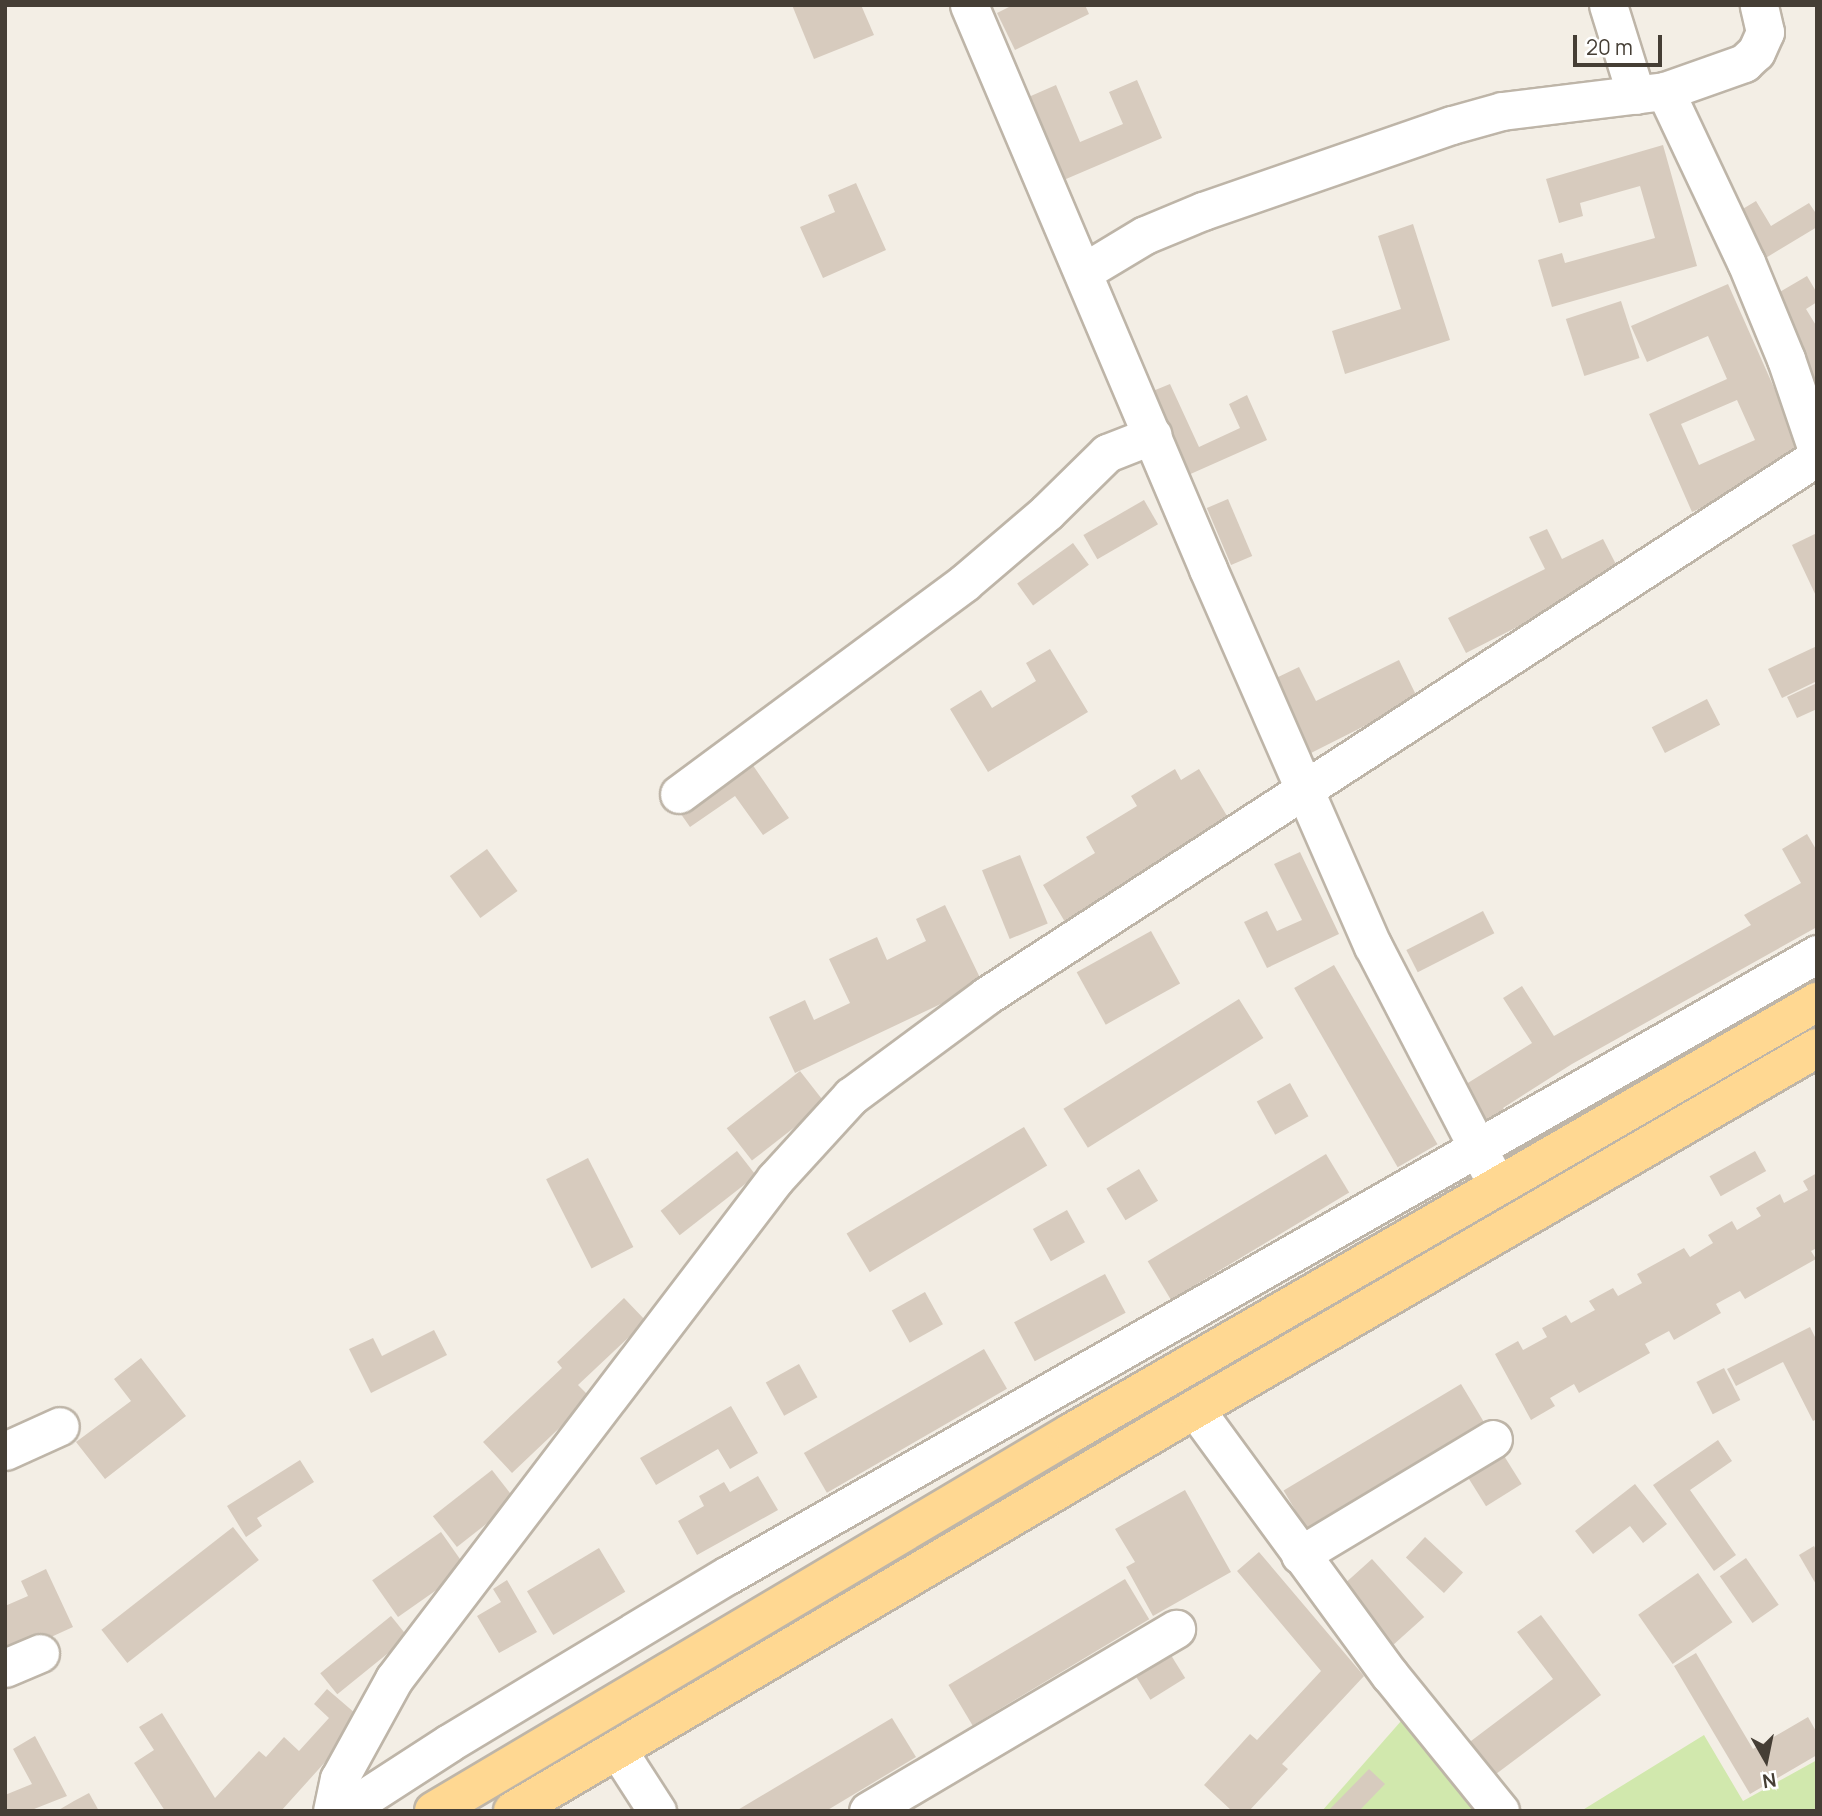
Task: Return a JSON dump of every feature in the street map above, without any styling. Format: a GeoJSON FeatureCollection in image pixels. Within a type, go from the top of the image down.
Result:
{"type":"FeatureCollection","features":[{"type":"Feature","properties":{"kind":"main road"},"geometry":{"type":"LineString","coordinates":[[435,1811],[1071,1433],[1817,1002]]}},
{"type":"Feature","properties":{"kind":"main road"},"geometry":{"type":"LineString","coordinates":[[513,1811],[1195,1409],[1817,1048]]}},
{"type":"Feature","properties":{"kind":"street"},"geometry":{"type":"LineString","coordinates":[[970,5],[1373,946],[1497,1186]]}},
{"type":"Feature","properties":{"kind":"street"},"geometry":{"type":"LineString","coordinates":[[1608,5],[1651,93],[1746,262],[1786,359],[1817,450]]}},
{"type":"Feature","properties":{"kind":"street"},"geometry":{"type":"LineString","coordinates":[[1085,271],[1145,235],[1203,211],[1452,125],[1502,111],[1651,93],[1744,64],[1756,52],[1765,32],[1759,5]]}},
{"type":"Feature","properties":{"kind":"street"},"geometry":{"type":"LineString","coordinates":[[679,794],[964,583],[1046,512],[1107,453],[1153,435]]}},
{"type":"Feature","properties":{"kind":"street"},"geometry":{"type":"LineString","coordinates":[[332,1811],[339,1779],[394,1679],[775,1179],[851,1096],[986,996],[1817,457]]}},
{"type":"Feature","properties":{"kind":"street"},"geometry":{"type":"LineString","coordinates":[[344,1811],[449,1743],[728,1575],[1817,954]]}},
{"type":"Feature","properties":{"kind":"street"},"geometry":{"type":"LineString","coordinates":[[1046,1394],[1071,1433]]}},
{"type":"Feature","properties":{"kind":"street"},"geometry":{"type":"LineString","coordinates":[[1195,1409],[1390,1675],[1500,1811]]}},
{"type":"Feature","properties":{"kind":"street"},"geometry":{"type":"LineString","coordinates":[[5,1451],[60,1426]]}},
{"type":"Feature","properties":{"kind":"street"},"geometry":{"type":"LineString","coordinates":[[1300,1555],[1493,1439]]}},
{"type":"Feature","properties":{"kind":"street"},"geometry":{"type":"LineString","coordinates":[[867,1811],[1177,1629]]}},
{"type":"Feature","properties":{"kind":"street"},"geometry":{"type":"LineString","coordinates":[[5,1668],[40,1653]]}},
{"type":"Feature","properties":{"kind":"street"},"geometry":{"type":"LineString","coordinates":[[617,1749],[657,1811]]}},
{"type":"Feature","properties":{"kind":"green space"},"geometry":{"type":"Polygon","coordinates":[[[1409,1712],[1483,1811],[1322,1811],[1409,1712]]]}},
{"type":"Feature","properties":{"kind":"green space"},"geometry":{"type":"Polygon","coordinates":[[[1704,1735],[1743,1801],[1817,1760],[1817,1811],[1581,1811],[1704,1735]]]}},
{"type":"Feature","properties":{"kind":"building"},"geometry":{"type":"Polygon","coordinates":[[[792,5],[861,5],[874,35],[814,59],[792,5]]]}},
{"type":"Feature","properties":{"kind":"building"},"geometry":{"type":"Polygon","coordinates":[[[1013,5],[1085,5],[1089,14],[1015,50],[997,13],[1013,5]]]}},
{"type":"Feature","properties":{"kind":"building"},"geometry":{"type":"Polygon","coordinates":[[[1137,80],[1162,138],[1059,182],[1024,99],[1056,85],[1080,142],[1123,124],[1109,92],[1137,80]]]}},
{"type":"Feature","properties":{"kind":"building"},"geometry":{"type":"Polygon","coordinates":[[[1663,145],[1697,266],[1552,307],[1538,260],[1562,253],[1565,263],[1655,238],[1640,186],[1580,203],[1583,216],[1559,223],[1546,179],[1663,145]]]}},
{"type":"Feature","properties":{"kind":"building"},"geometry":{"type":"Polygon","coordinates":[[[856,183],[886,250],[823,278],[800,227],[835,212],[828,195],[856,183]]]}},
{"type":"Feature","properties":{"kind":"building"},"geometry":{"type":"Polygon","coordinates":[[[1756,201],[1771,226],[1809,203],[1817,215],[1817,227],[1759,262],[1731,216],[1756,201]]]}},
{"type":"Feature","properties":{"kind":"building"},"geometry":{"type":"Polygon","coordinates":[[[1413,224],[1450,340],[1345,374],[1332,331],[1401,309],[1378,236],[1413,224]]]}},
{"type":"Feature","properties":{"kind":"building"},"geometry":{"type":"Polygon","coordinates":[[[1807,276],[1817,293],[1817,302],[1806,309],[1817,327],[1817,385],[1768,299],[1807,276]]]}},
{"type":"Feature","properties":{"kind":"building"},"geometry":{"type":"Polygon","coordinates":[[[1728,284],[1807,462],[1692,512],[1649,414],[1727,379],[1708,336],[1647,362],[1631,326],[1728,284]],[[1737,400],[1681,424],[1699,465],[1755,440],[1737,400]]]}},
{"type":"Feature","properties":{"kind":"building"},"geometry":{"type":"Polygon","coordinates":[[[1621,301],[1640,358],[1584,376],[1566,319],[1621,301]]]}},
{"type":"Feature","properties":{"kind":"building"},"geometry":{"type":"Polygon","coordinates":[[[1170,384],[1199,447],[1240,428],[1229,404],[1247,395],[1267,440],[1186,476],[1148,393],[1170,384]]]}},
{"type":"Feature","properties":{"kind":"building"},"geometry":{"type":"Polygon","coordinates":[[[1228,499],[1252,556],[1231,565],[1207,508],[1228,499]]]}},
{"type":"Feature","properties":{"kind":"building"},"geometry":{"type":"Polygon","coordinates":[[[1144,500],[1158,524],[1097,559],[1083,535],[1144,500]]]}},
{"type":"Feature","properties":{"kind":"building"},"geometry":{"type":"Polygon","coordinates":[[[1547,529],[1562,559],[1603,539],[1621,574],[1466,653],[1448,618],[1545,569],[1529,537],[1547,529]]]}},
{"type":"Feature","properties":{"kind":"building"},"geometry":{"type":"Polygon","coordinates":[[[1817,533],[1817,598],[1792,545],[1817,533]]]}},
{"type":"Feature","properties":{"kind":"building"},"geometry":{"type":"Polygon","coordinates":[[[1073,543],[1089,565],[1033,605],[1017,584],[1073,543]]]}},
{"type":"Feature","properties":{"kind":"building"},"geometry":{"type":"Polygon","coordinates":[[[1817,646],[1817,681],[1782,698],[1768,669],[1817,646]]]}},
{"type":"Feature","properties":{"kind":"building"},"geometry":{"type":"Polygon","coordinates":[[[1050,649],[1088,712],[988,772],[950,709],[981,690],[992,708],[1036,681],[1026,663],[1050,649]]]}},
{"type":"Feature","properties":{"kind":"building"},"geometry":{"type":"Polygon","coordinates":[[[1399,660],[1418,699],[1311,753],[1274,679],[1299,667],[1316,701],[1399,660]]]}},
{"type":"Feature","properties":{"kind":"building"},"geometry":{"type":"Polygon","coordinates":[[[1817,683],[1817,709],[1797,718],[1787,697],[1817,683]]]}},
{"type":"Feature","properties":{"kind":"building"},"geometry":{"type":"Polygon","coordinates":[[[1707,699],[1720,725],[1665,753],[1652,727],[1707,699]]]}},
{"type":"Feature","properties":{"kind":"building"},"geometry":{"type":"Polygon","coordinates":[[[748,758],[789,818],[763,835],[735,796],[690,827],[676,807],[748,758]]]}},
{"type":"Feature","properties":{"kind":"building"},"geometry":{"type":"Polygon","coordinates":[[[1175,769],[1181,780],[1199,769],[1230,821],[1092,904],[1096,910],[1068,927],[1043,885],[1095,853],[1086,837],[1137,806],[1131,796],[1175,769]]]}},
{"type":"Feature","properties":{"kind":"building"},"geometry":{"type":"Polygon","coordinates":[[[1807,834],[1817,851],[1817,927],[1572,1064],[1503,1108],[1505,1111],[1487,1123],[1463,1086],[1532,1043],[1503,998],[1522,986],[1554,1036],[1751,925],[1744,915],[1801,883],[1782,849],[1807,834]]]}},
{"type":"Feature","properties":{"kind":"building"},"geometry":{"type":"Polygon","coordinates":[[[487,849],[518,891],[480,918],[450,876],[487,849]]]}},
{"type":"Feature","properties":{"kind":"building"},"geometry":{"type":"Polygon","coordinates":[[[1300,852],[1339,934],[1267,968],[1244,922],[1267,911],[1277,931],[1302,920],[1274,864],[1300,852]]]}},
{"type":"Feature","properties":{"kind":"building"},"geometry":{"type":"Polygon","coordinates":[[[1020,855],[1048,924],[1010,939],[982,870],[1020,855]]]}},
{"type":"Feature","properties":{"kind":"building"},"geometry":{"type":"Polygon","coordinates":[[[945,905],[983,984],[795,1073],[769,1017],[805,1000],[814,1020],[850,1003],[829,959],[877,937],[887,960],[926,941],[916,919],[945,905]]]}},
{"type":"Feature","properties":{"kind":"building"},"geometry":{"type":"Polygon","coordinates":[[[1483,911],[1494,933],[1418,972],[1406,950],[1483,911]]]}},
{"type":"Feature","properties":{"kind":"building"},"geometry":{"type":"Polygon","coordinates":[[[1151,931],[1180,983],[1106,1025],[1077,972],[1151,931]]]}},
{"type":"Feature","properties":{"kind":"building"},"geometry":{"type":"Polygon","coordinates":[[[1334,965],[1438,1144],[1398,1167],[1294,988],[1334,965]]]}},
{"type":"Feature","properties":{"kind":"building"},"geometry":{"type":"Polygon","coordinates":[[[1239,999],[1263,1038],[1088,1148],[1063,1109],[1239,999]]]}},
{"type":"Feature","properties":{"kind":"building"},"geometry":{"type":"Polygon","coordinates":[[[800,1071],[825,1103],[752,1161],[727,1128],[800,1071]]]}},
{"type":"Feature","properties":{"kind":"building"},"geometry":{"type":"Polygon","coordinates":[[[1290,1083],[1308,1116],[1275,1135],[1257,1101],[1290,1083]]]}},
{"type":"Feature","properties":{"kind":"building"},"geometry":{"type":"Polygon","coordinates":[[[1024,1127],[1047,1166],[870,1272],[847,1234],[1024,1127]]]}},
{"type":"Feature","properties":{"kind":"building"},"geometry":{"type":"Polygon","coordinates":[[[737,1151],[756,1175],[680,1235],[661,1211],[737,1151]]]}},
{"type":"Feature","properties":{"kind":"building"},"geometry":{"type":"Polygon","coordinates":[[[1755,1151],[1766,1171],[1721,1196],[1710,1176],[1755,1151]]]}},
{"type":"Feature","properties":{"kind":"building"},"geometry":{"type":"Polygon","coordinates":[[[1326,1154],[1349,1193],[1171,1300],[1148,1261],[1326,1154]]]}},
{"type":"Feature","properties":{"kind":"building"},"geometry":{"type":"Polygon","coordinates":[[[588,1158],[633,1247],[592,1268],[546,1179],[588,1158]]]}},
{"type":"Feature","properties":{"kind":"building"},"geometry":{"type":"Polygon","coordinates":[[[1139,1169],[1158,1201],[1125,1220],[1106,1189],[1139,1169]]]}},
{"type":"Feature","properties":{"kind":"building"},"geometry":{"type":"Polygon","coordinates":[[[1817,1173],[1817,1248],[1811,1251],[1816,1259],[1745,1299],[1740,1291],[1716,1304],[1721,1313],[1674,1340],[1669,1331],[1645,1344],[1650,1353],[1579,1393],[1574,1384],[1550,1398],[1555,1406],[1531,1420],[1495,1354],[1518,1341],[1523,1350],[1547,1337],[1542,1328],[1566,1315],[1571,1323],[1595,1310],[1589,1301],[1613,1288],[1618,1296],[1642,1283],[1637,1274],[1684,1248],[1690,1257],[1713,1243],[1708,1235],[1732,1221],[1737,1230],[1761,1216],[1756,1208],[1780,1194],[1784,1203],[1808,1190],[1803,1181],[1817,1173]]]}},
{"type":"Feature","properties":{"kind":"building"},"geometry":{"type":"Polygon","coordinates":[[[1067,1210],[1085,1242],[1051,1261],[1033,1229],[1067,1210]]]}},
{"type":"Feature","properties":{"kind":"building"},"geometry":{"type":"Polygon","coordinates":[[[1105,1274],[1126,1313],[1035,1361],[1014,1322],[1105,1274]]]}},
{"type":"Feature","properties":{"kind":"building"},"geometry":{"type":"Polygon","coordinates":[[[925,1292],[943,1324],[910,1343],[892,1310],[925,1292]]]}},
{"type":"Feature","properties":{"kind":"building"},"geometry":{"type":"Polygon","coordinates":[[[624,1298],[646,1321],[578,1385],[591,1398],[512,1473],[483,1442],[562,1368],[557,1362],[624,1298]]]}},
{"type":"Feature","properties":{"kind":"building"},"geometry":{"type":"Polygon","coordinates":[[[1810,1327],[1817,1341],[1817,1419],[1813,1421],[1783,1362],[1736,1386],[1727,1369],[1810,1327]]]}},
{"type":"Feature","properties":{"kind":"building"},"geometry":{"type":"Polygon","coordinates":[[[434,1330],[447,1355],[371,1393],[349,1349],[373,1338],[382,1356],[434,1330]]]}},
{"type":"Feature","properties":{"kind":"building"},"geometry":{"type":"Polygon","coordinates":[[[984,1349],[1007,1389],[827,1493],[804,1453],[984,1349]]]}},
{"type":"Feature","properties":{"kind":"building"},"geometry":{"type":"Polygon","coordinates":[[[141,1358],[186,1416],[105,1479],[76,1442],[131,1401],[114,1379],[141,1358]]]}},
{"type":"Feature","properties":{"kind":"building"},"geometry":{"type":"Polygon","coordinates":[[[799,1364],[817,1397],[784,1416],[766,1382],[799,1364]]]}},
{"type":"Feature","properties":{"kind":"building"},"geometry":{"type":"Polygon","coordinates":[[[1724,1368],[1740,1400],[1713,1414],[1696,1382],[1724,1368]]]}},
{"type":"Feature","properties":{"kind":"building"},"geometry":{"type":"Polygon","coordinates":[[[1461,1384],[1485,1424],[1308,1531],[1284,1491],[1461,1384]]]}},
{"type":"Feature","properties":{"kind":"building"},"geometry":{"type":"Polygon","coordinates":[[[731,1406],[758,1453],[730,1469],[718,1449],[656,1485],[640,1458],[731,1406]]]}},
{"type":"Feature","properties":{"kind":"building"},"geometry":{"type":"Polygon","coordinates":[[[1718,1440],[1732,1461],[1690,1490],[1736,1555],[1714,1571],[1653,1485],[1718,1440]]]}},
{"type":"Feature","properties":{"kind":"building"},"geometry":{"type":"Polygon","coordinates":[[[1501,1451],[1522,1484],[1486,1506],[1465,1473],[1501,1451]]]}},
{"type":"Feature","properties":{"kind":"building"},"geometry":{"type":"Polygon","coordinates":[[[300,1460],[314,1482],[257,1518],[262,1526],[246,1537],[227,1506],[300,1460]]]}},
{"type":"Feature","properties":{"kind":"building"},"geometry":{"type":"Polygon","coordinates":[[[492,1470],[516,1501],[457,1547],[433,1516],[492,1470]]]}},
{"type":"Feature","properties":{"kind":"building"},"geometry":{"type":"Polygon","coordinates":[[[758,1476],[778,1510],[697,1555],[678,1521],[704,1506],[699,1496],[724,1482],[730,1492],[758,1476]]]}},
{"type":"Feature","properties":{"kind":"building"},"geometry":{"type":"Polygon","coordinates":[[[1635,1484],[1667,1524],[1643,1543],[1630,1526],[1593,1554],[1575,1531],[1635,1484]]]}},
{"type":"Feature","properties":{"kind":"building"},"geometry":{"type":"Polygon","coordinates":[[[1185,1490],[1231,1572],[1153,1616],[1126,1567],[1135,1562],[1115,1529],[1185,1490]]]}},
{"type":"Feature","properties":{"kind":"building"},"geometry":{"type":"Polygon","coordinates":[[[233,1527],[259,1560],[127,1663],[101,1630],[233,1527]]]}},
{"type":"Feature","properties":{"kind":"building"},"geometry":{"type":"Polygon","coordinates":[[[441,1532],[467,1569],[398,1617],[372,1580],[441,1532]]]}},
{"type":"Feature","properties":{"kind":"building"},"geometry":{"type":"Polygon","coordinates":[[[1425,1537],[1463,1572],[1444,1593],[1406,1557],[1425,1537]]]}},
{"type":"Feature","properties":{"kind":"building"},"geometry":{"type":"Polygon","coordinates":[[[1814,1546],[1817,1552],[1817,1586],[1799,1555],[1814,1546]]]}},
{"type":"Feature","properties":{"kind":"building"},"geometry":{"type":"Polygon","coordinates":[[[599,1548],[625,1592],[553,1635],[527,1591],[599,1548]]]}},
{"type":"Feature","properties":{"kind":"building"},"geometry":{"type":"Polygon","coordinates":[[[1259,1552],[1364,1676],[1282,1764],[1288,1769],[1249,1811],[1232,1811],[1204,1785],[1250,1734],[1257,1740],[1321,1671],[1237,1571],[1259,1552]]]}},
{"type":"Feature","properties":{"kind":"building"},"geometry":{"type":"Polygon","coordinates":[[[1746,1558],[1779,1605],[1752,1623],[1720,1576],[1746,1558]]]}},
{"type":"Feature","properties":{"kind":"building"},"geometry":{"type":"Polygon","coordinates":[[[1372,1559],[1424,1617],[1390,1648],[1338,1590],[1372,1559]]]}},
{"type":"Feature","properties":{"kind":"building"},"geometry":{"type":"Polygon","coordinates":[[[46,1569],[73,1627],[5,1658],[5,1606],[28,1596],[21,1581],[46,1569]]]}},
{"type":"Feature","properties":{"kind":"building"},"geometry":{"type":"Polygon","coordinates":[[[1698,1573],[1732,1622],[1673,1664],[1638,1615],[1698,1573]]]}},
{"type":"Feature","properties":{"kind":"building"},"geometry":{"type":"Polygon","coordinates":[[[1125,1579],[1149,1619],[973,1725],[948,1685],[1125,1579]]]}},
{"type":"Feature","properties":{"kind":"building"},"geometry":{"type":"Polygon","coordinates":[[[507,1580],[537,1632],[499,1653],[477,1616],[501,1602],[493,1589],[507,1580]]]}},
{"type":"Feature","properties":{"kind":"building"},"geometry":{"type":"Polygon","coordinates":[[[1541,1615],[1601,1695],[1492,1777],[1467,1744],[1553,1679],[1517,1632],[1541,1615]]]}},
{"type":"Feature","properties":{"kind":"building"},"geometry":{"type":"Polygon","coordinates":[[[391,1616],[408,1637],[337,1694],[320,1673],[391,1616]]]}},
{"type":"Feature","properties":{"kind":"building"},"geometry":{"type":"Polygon","coordinates":[[[1164,1644],[1185,1678],[1150,1700],[1129,1666],[1164,1644]]]}},
{"type":"Feature","properties":{"kind":"building"},"geometry":{"type":"Polygon","coordinates":[[[1696,1653],[1753,1749],[1808,1717],[1817,1733],[1817,1755],[1750,1794],[1674,1666],[1696,1653]]]}},
{"type":"Feature","properties":{"kind":"building"},"geometry":{"type":"Polygon","coordinates":[[[327,1689],[363,1720],[281,1811],[165,1811],[134,1763],[154,1750],[139,1727],[162,1713],[215,1798],[259,1751],[266,1757],[284,1737],[299,1751],[329,1718],[314,1704],[327,1689]]]}},
{"type":"Feature","properties":{"kind":"building"},"geometry":{"type":"Polygon","coordinates":[[[892,1718],[916,1757],[826,1811],[736,1811],[892,1718]]]}},
{"type":"Feature","properties":{"kind":"building"},"geometry":{"type":"Polygon","coordinates":[[[35,1736],[67,1796],[29,1811],[5,1811],[5,1795],[32,1784],[13,1749],[35,1736]]]}},
{"type":"Feature","properties":{"kind":"building"},"geometry":{"type":"Polygon","coordinates":[[[1369,1769],[1385,1784],[1359,1811],[1328,1811],[1369,1769]]]}},
{"type":"Feature","properties":{"kind":"building"},"geometry":{"type":"Polygon","coordinates":[[[89,1793],[99,1811],[57,1811],[74,1801],[89,1793]]]}}]}
